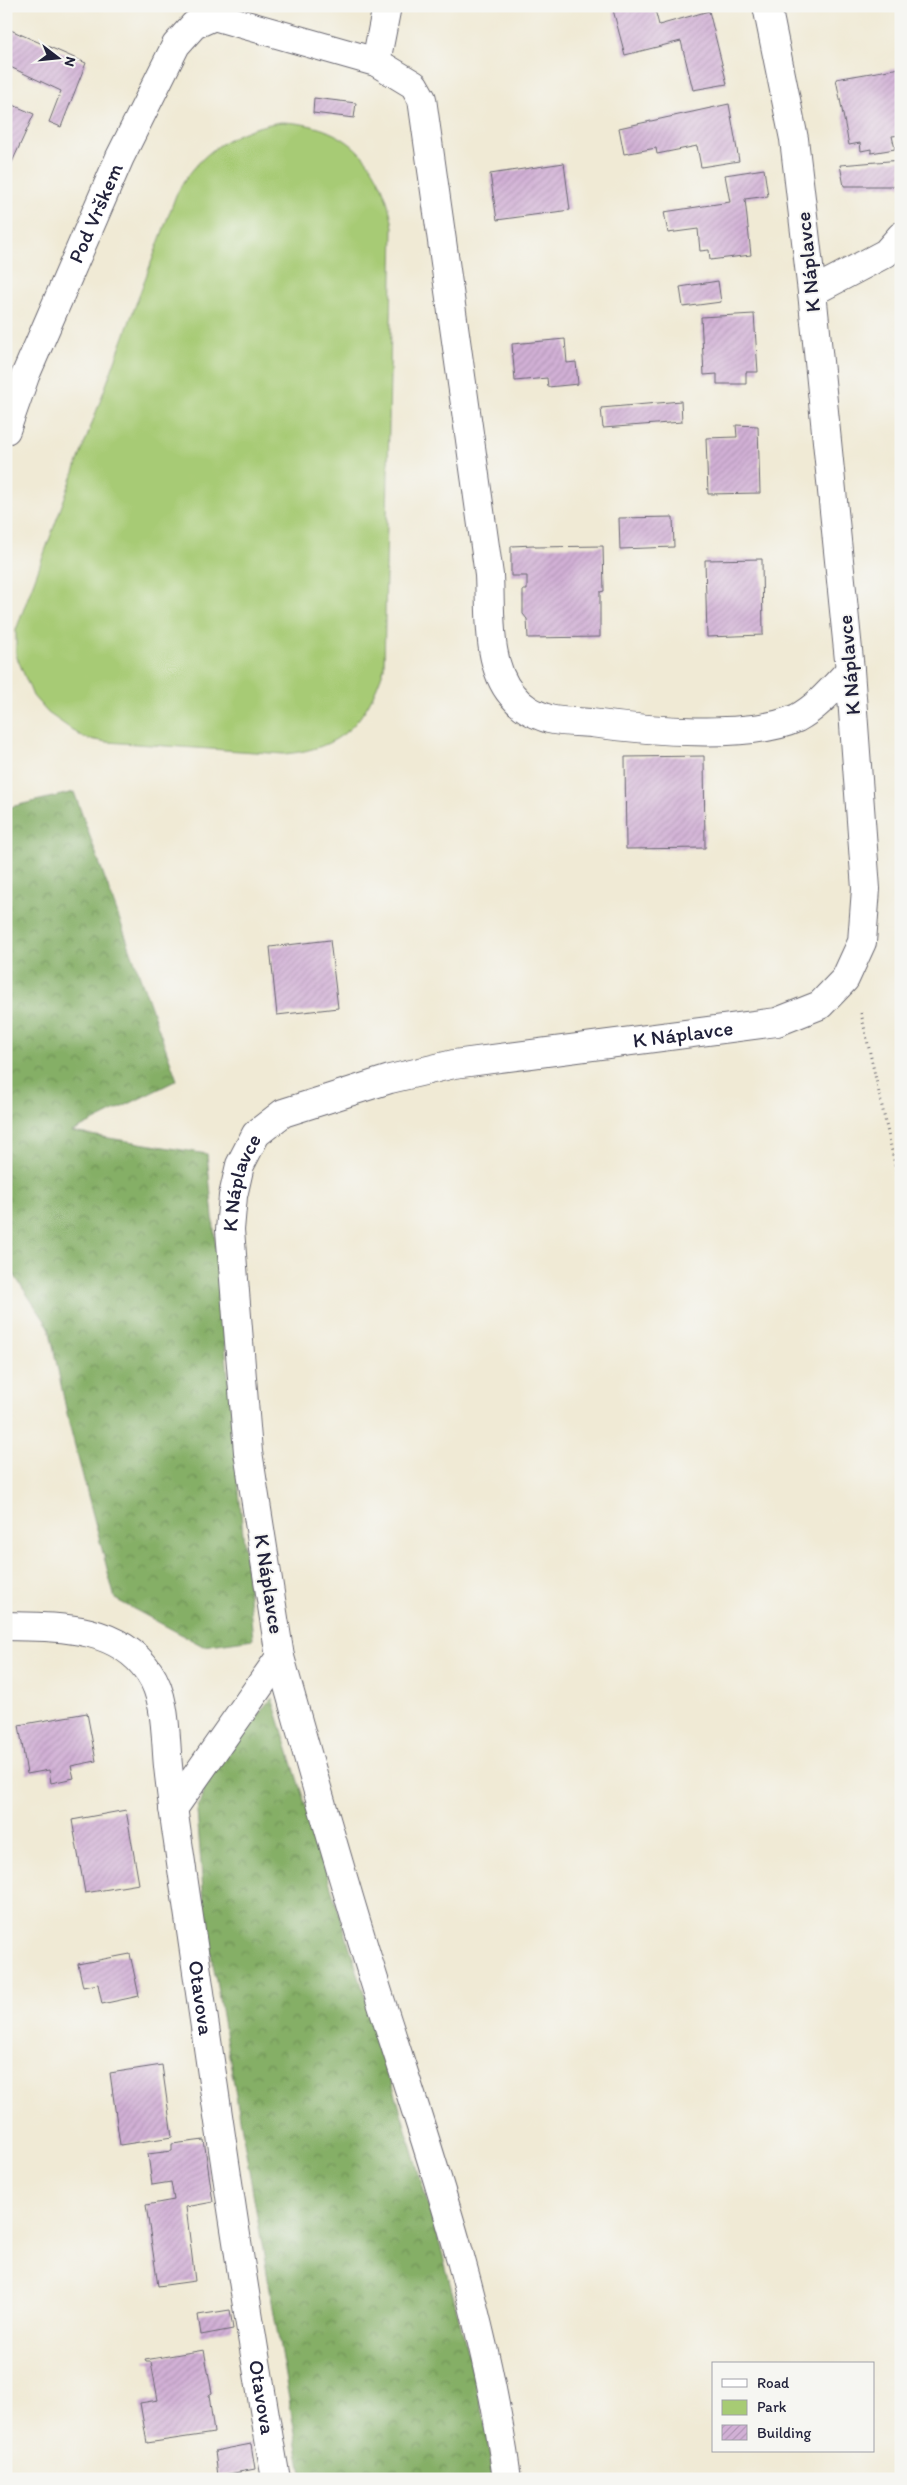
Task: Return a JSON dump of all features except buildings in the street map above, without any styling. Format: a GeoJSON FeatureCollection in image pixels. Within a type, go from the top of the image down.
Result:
{"type":"FeatureCollection","features":[{"type":"Feature","properties":{"kind":"street"},"geometry":{"type":"LineString","coordinates":[[376,62],[387,6]]}},
{"type":"Feature","properties":{"kind":"street","name":"K Náplavce"},"geometry":{"type":"LineString","coordinates":[[173,1809],[280,1657],[248,1452],[230,1230],[233,1196],[240,1165],[256,1134],[283,1113],[390,1079],[454,1064],[777,1022],[820,1005],[844,979],[862,942],[866,889],[850,670],[812,292],[794,138],[767,6]]}},
{"type":"Feature","properties":{"kind":"street"},"geometry":{"type":"LineString","coordinates":[[211,11],[376,62],[414,85],[422,99],[486,555],[494,646],[499,670],[510,694],[526,710],[551,719],[643,730],[750,730],[796,718],[820,702],[850,670]]}},
{"type":"Feature","properties":{"kind":"street","name":"Pod Vrškem"},"geometry":{"type":"LineString","coordinates":[[6,430],[25,376],[120,156],[176,45],[194,25],[211,11]]}},
{"type":"Feature","properties":{"kind":"street"},"geometry":{"type":"LineString","coordinates":[[812,292],[886,253],[901,236]]}},
{"type":"Feature","properties":{"kind":"street","name":"Otavova"},"geometry":{"type":"LineString","coordinates":[[6,1626],[50,1627],[97,1633],[131,1650],[150,1673],[161,1701],[173,1809],[250,2334],[276,2479]]}},
{"type":"Feature","properties":{"kind":"street"},"geometry":{"type":"LineString","coordinates":[[280,1657],[338,1868],[458,2250],[499,2414],[507,2479]]}},
{"type":"Feature","properties":{"kind":"path"},"geometry":{"type":"LineString","coordinates":[[844,979],[863,1017],[901,1191]]}},
{"type":"Feature","properties":{"kind":"green space"},"geometry":{"type":"Polygon","coordinates":[[[281,122],[305,124],[325,130],[343,139],[358,151],[371,166],[381,184],[393,227],[384,668],[369,704],[360,718],[336,739],[322,746],[304,751],[284,754],[107,742],[84,738],[48,713],[33,696],[16,655],[16,630],[176,195],[195,167],[219,145],[248,130],[281,122]]]}},
{"type":"Feature","properties":{"kind":"green space"},"geometry":{"type":"Polygon","coordinates":[[[74,792],[177,1080],[72,1132],[207,1154],[253,1639],[203,1646],[115,1599],[69,1423],[49,1327],[6,1263],[6,808],[74,792]]]}},
{"type":"Feature","properties":{"kind":"green space"},"geometry":{"type":"Polygon","coordinates":[[[272,1698],[395,2092],[442,2252],[484,2416],[493,2479],[303,2479],[205,1918],[197,1811],[206,1783],[272,1698]]]}}]}
